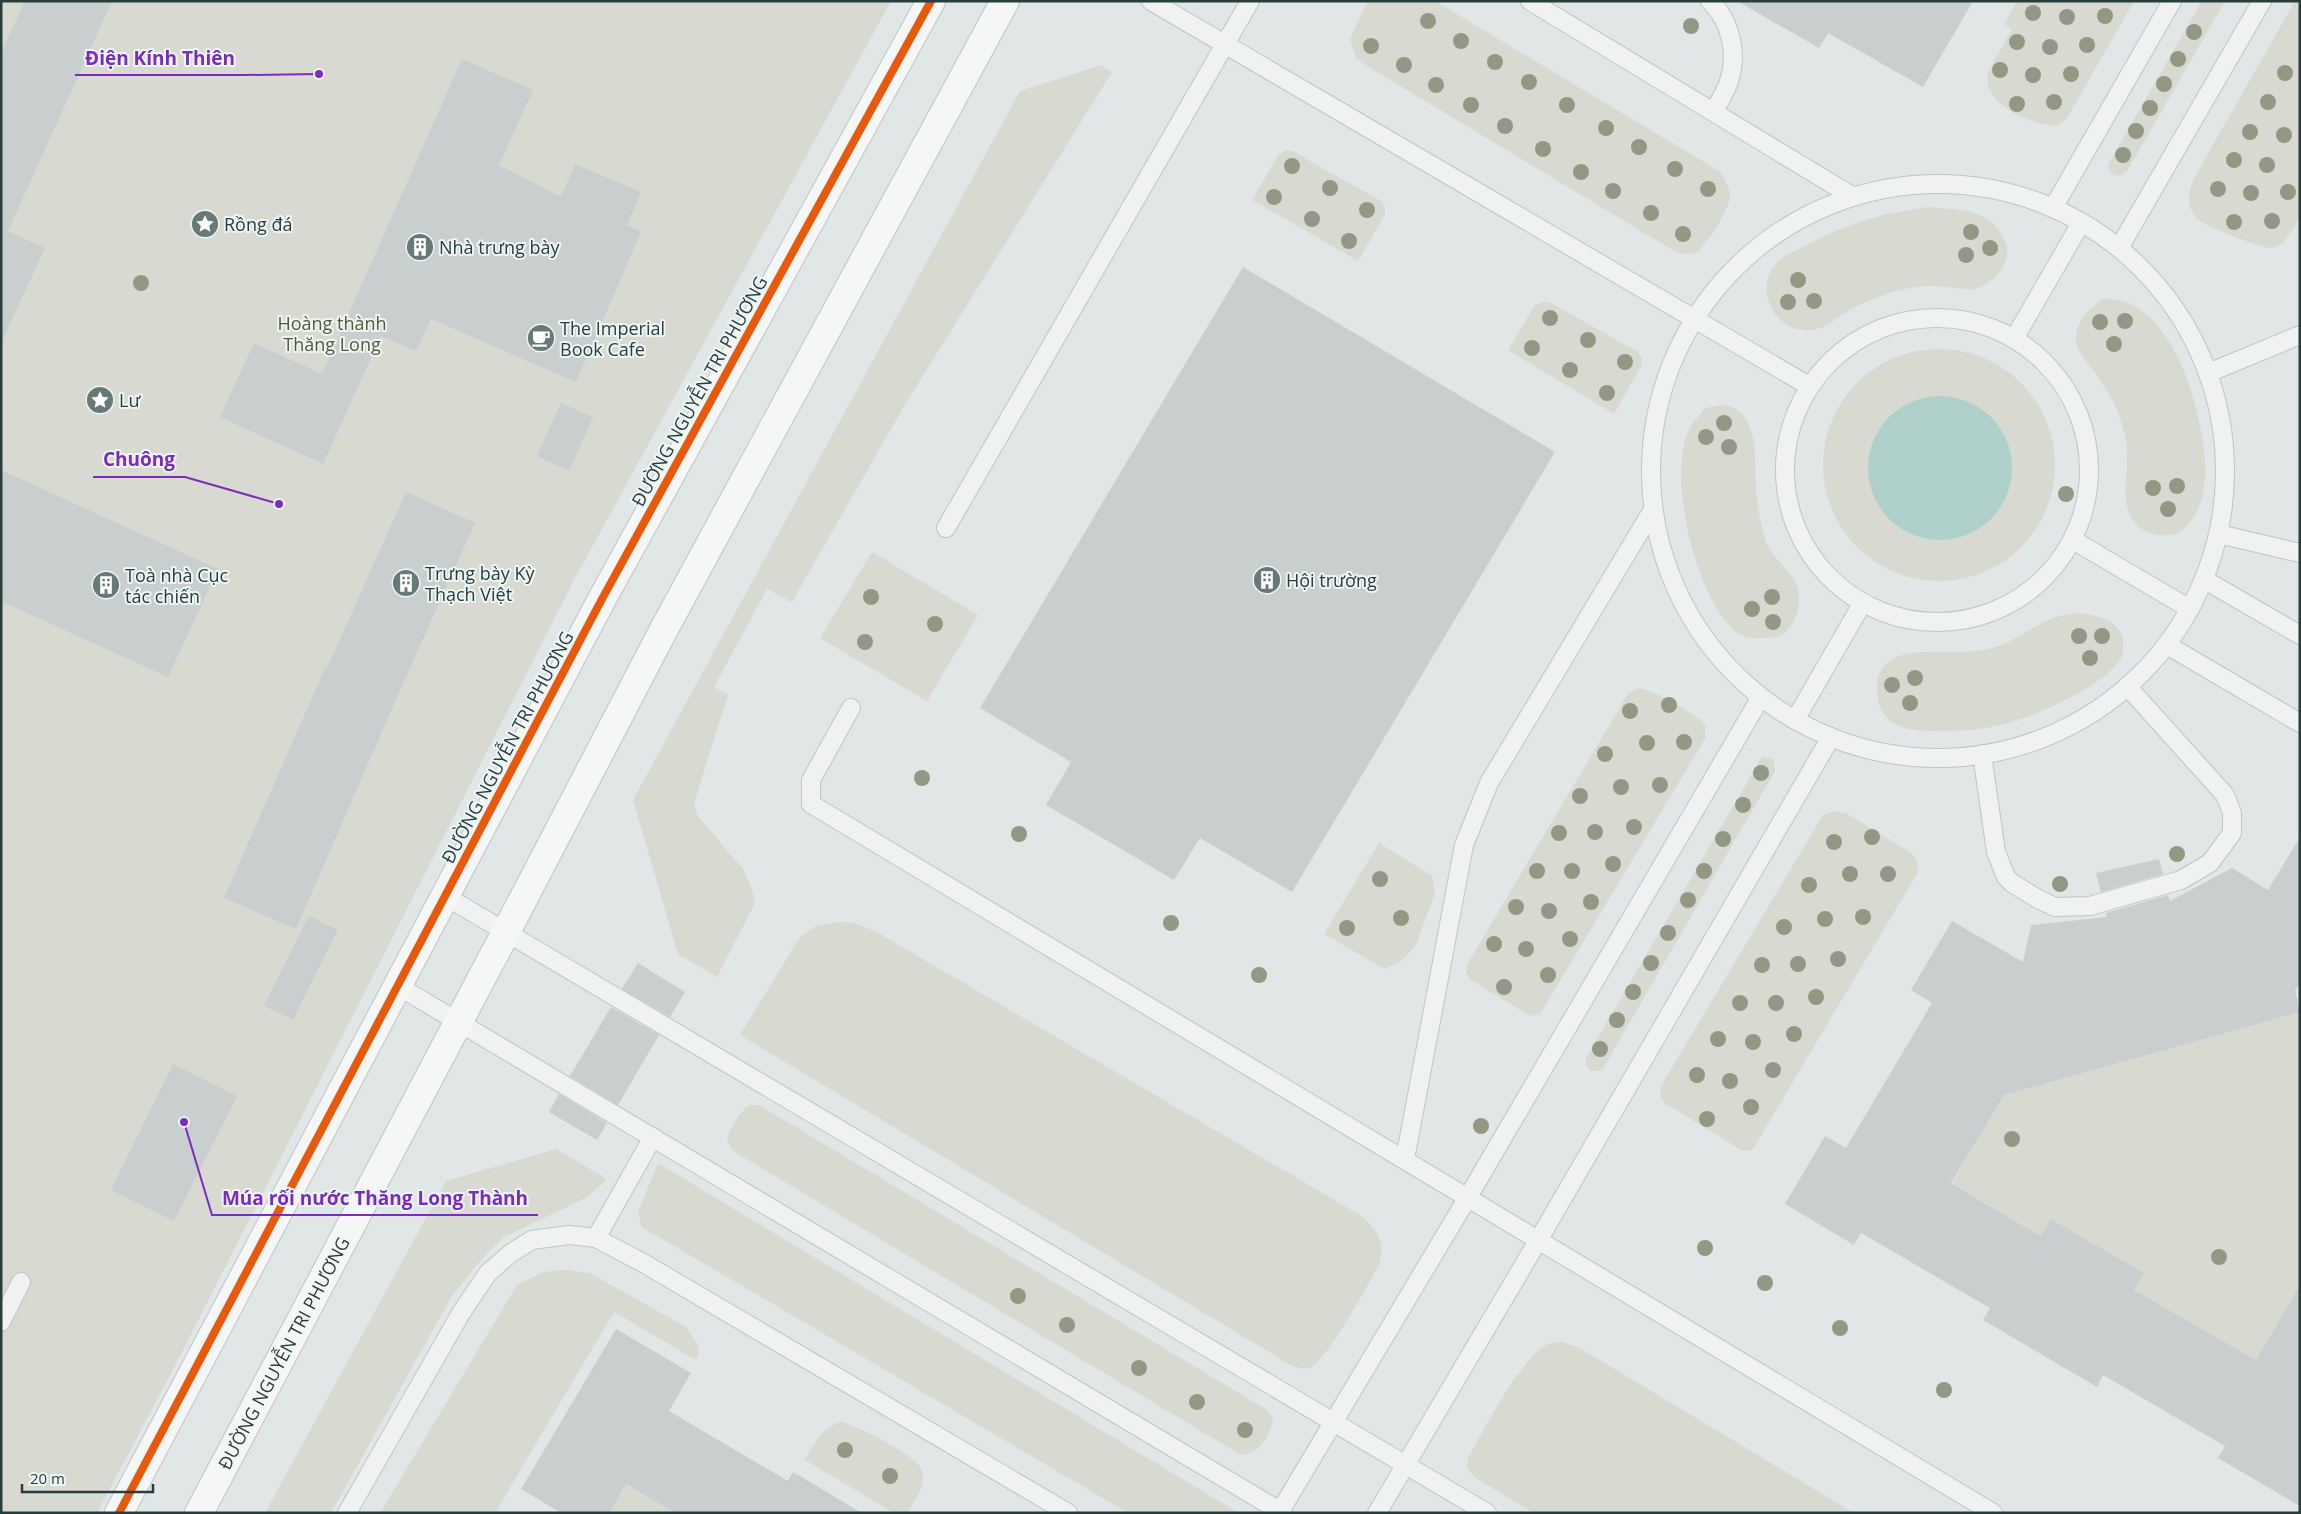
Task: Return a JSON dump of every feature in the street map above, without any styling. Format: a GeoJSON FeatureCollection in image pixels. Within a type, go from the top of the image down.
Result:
{"type":"FeatureCollection","features":[{"type":"Feature","properties":{"kind":"street","name":"ĐƯỜNG NGUYỄN TRI PHƯƠNG"},"geometry":{"type":"LineString","coordinates":[[119,1513],[602,599],[931,1]]}},
{"type":"Feature","properties":{"kind":"street","name":"ĐƯỜNG NGUYỄN TRI PHƯƠNG"},"geometry":{"type":"LineString","coordinates":[[199,1513],[506,932],[662,631],[1005,1]]}},
{"type":"Feature","properties":{"kind":"lane"},"geometry":{"type":"LineString","coordinates":[[1151,1],[1809,386]]}},
{"type":"Feature","properties":{"kind":"lane"},"geometry":{"type":"LineString","coordinates":[[946,528],[1250,1]]}},
{"type":"Feature","properties":{"kind":"lane"},"geometry":{"type":"LineString","coordinates":[[1530,1],[1852,196]]}},
{"type":"Feature","properties":{"kind":"lane"},"geometry":{"type":"LineString","coordinates":[[1710,1],[1719,9],[1733,43],[1730,80],[1714,112]]}},
{"type":"Feature","properties":{"kind":"lane"},"geometry":{"type":"LineString","coordinates":[[2053,208],[2172,1]]}},
{"type":"Feature","properties":{"kind":"lane"},"geometry":{"type":"LineString","coordinates":[[2119,248],[2262,1]]}},
{"type":"Feature","properties":{"kind":"lane"},"geometry":{"type":"LineString","coordinates":[[1927,183],[1991,188],[2053,208],[2081,222],[2119,248],[2170,302],[2208,373],[2224,436],[2223,509],[2219,534],[2205,580],[2190,609],[2167,645],[2115,698],[2050,735],[1982,754],[1903,756],[1831,738],[1794,720],[1761,697],[1702,636],[1664,561],[1651,513],[1649,479],[1659,395],[1692,318],[1738,263],[1796,220],[1852,196],[1927,183]]}},
{"type":"Feature","properties":{"kind":"lane"},"geometry":{"type":"LineString","coordinates":[[2014,339],[2081,222]]}},
{"type":"Feature","properties":{"kind":"lane"},"geometry":{"type":"LineString","coordinates":[[1944,318],[1982,325],[2014,339],[2052,371],[2077,409],[2088,453],[2088,480],[2087,498],[2073,540],[2044,580],[2004,608],[1957,622],[1908,620],[1862,604],[1823,572],[1796,530],[1784,481],[1788,432],[1809,386],[1834,356],[1867,334],[1904,322],[1944,318]]}},
{"type":"Feature","properties":{"kind":"lane"},"geometry":{"type":"LineString","coordinates":[[2208,373],[2300,335]]}},
{"type":"Feature","properties":{"kind":"lane"},"geometry":{"type":"LineString","coordinates":[[1405,1160],[1464,845],[1489,783],[1651,513]]}},
{"type":"Feature","properties":{"kind":"lane"},"geometry":{"type":"LineString","coordinates":[[2219,534],[2300,553]]}},
{"type":"Feature","properties":{"kind":"lane"},"geometry":{"type":"LineString","coordinates":[[2073,540],[2190,609]]}},
{"type":"Feature","properties":{"kind":"lane"},"geometry":{"type":"LineString","coordinates":[[2205,580],[2300,635]]}},
{"type":"Feature","properties":{"kind":"lane"},"geometry":{"type":"LineString","coordinates":[[1794,720],[1862,604]]}},
{"type":"Feature","properties":{"kind":"lane"},"geometry":{"type":"LineString","coordinates":[[2167,645],[2300,724]]}},
{"type":"Feature","properties":{"kind":"lane"},"geometry":{"type":"LineString","coordinates":[[1982,754],[1996,852],[2006,877],[2012,883],[2055,907],[2090,906],[2181,880],[2210,864],[2232,833],[2232,813],[2225,795],[2127,686]]}},
{"type":"Feature","properties":{"kind":"lane"},"geometry":{"type":"LineString","coordinates":[[398,986],[1281,1512],[1761,697]]}},
{"type":"Feature","properties":{"kind":"lane"},"geometry":{"type":"LineString","coordinates":[[851,708],[810,780],[811,804],[1993,1513]]}},
{"type":"Feature","properties":{"kind":"lane"},"geometry":{"type":"LineString","coordinates":[[1377,1513],[1539,1240],[1831,738]]}},
{"type":"Feature","properties":{"kind":"lane"},"geometry":{"type":"LineString","coordinates":[[445,896],[1487,1513]]}},
{"type":"Feature","properties":{"kind":"lane"},"geometry":{"type":"LineString","coordinates":[[596,1238],[653,1138]]}},
{"type":"Feature","properties":{"kind":"lane"},"geometry":{"type":"LineString","coordinates":[[347,1513],[461,1312],[488,1274],[510,1253],[532,1240],[570,1235],[596,1238],[645,1264],[1068,1513]]}},
{"type":"Feature","properties":{"kind":"lane"},"geometry":{"type":"LineString","coordinates":[[1,1322],[21,1282]]}},
{"type":"Feature","properties":{"kind":"green space","name":"Hoàng thành Thăng Long"},"geometry":{"type":"Polygon","coordinates":[[[1,1],[891,1],[573,582],[175,1366],[97,1513],[1,1513],[1,1]]]}},
{"type":"Feature","properties":{"kind":"green space"},"geometry":{"type":"Polygon","coordinates":[[[1368,1],[1435,1],[1719,171],[1728,186],[1730,196],[1722,218],[1711,235],[1695,253],[1685,254],[1672,250],[1367,66],[1356,58],[1350,38],[1368,1]]]}},
{"type":"Feature","properties":{"kind":"green space"},"geometry":{"type":"Polygon","coordinates":[[[2017,1],[2134,1],[2067,118],[2057,126],[2035,122],[2010,111],[1992,94],[1988,84],[1988,72],[2012,29],[2004,24],[2017,1]]]}},
{"type":"Feature","properties":{"kind":"green space"},"geometry":{"type":"Polygon","coordinates":[[[2202,1],[2225,1],[2127,171],[2120,176],[2113,175],[2108,167],[2110,161],[2202,1]]]}},
{"type":"Feature","properties":{"kind":"green space"},"geometry":{"type":"Polygon","coordinates":[[[2295,1],[2300,1],[2300,216],[2282,243],[2273,248],[2268,248],[2233,236],[2200,221],[2196,218],[2189,203],[2189,193],[2194,178],[2295,1]]]}},
{"type":"Feature","properties":{"kind":"green space"},"geometry":{"type":"Polygon","coordinates":[[[1101,65],[1112,72],[906,403],[792,602],[767,589],[714,687],[728,695],[694,803],[697,815],[743,869],[752,889],[755,903],[717,977],[678,954],[633,800],[1020,91],[1101,65]]]}},
{"type":"Feature","properties":{"kind":"green space"},"geometry":{"type":"Polygon","coordinates":[[[1286,150],[1294,152],[1381,201],[1385,207],[1385,215],[1358,261],[1252,200],[1279,154],[1286,150]]]}},
{"type":"Feature","properties":{"kind":"green space"},"geometry":{"type":"Polygon","coordinates":[[[1928,207],[1962,210],[1983,217],[1991,222],[1999,230],[2007,249],[2004,266],[1999,273],[1984,285],[1974,289],[1937,286],[1909,288],[1886,294],[1853,308],[1820,328],[1806,330],[1794,328],[1783,322],[1775,314],[1769,303],[1767,291],[1768,278],[1774,266],[1784,257],[1834,232],[1863,221],[1878,216],[1928,207]]]}},
{"type":"Feature","properties":{"kind":"green space"},"geometry":{"type":"Polygon","coordinates":[[[2102,299],[2130,303],[2155,323],[2175,351],[2193,398],[2202,435],[2205,475],[2203,494],[2197,510],[2188,524],[2180,532],[2174,534],[2160,535],[2146,532],[2131,517],[2126,501],[2127,450],[2123,427],[2108,393],[2078,348],[2076,338],[2078,326],[2084,316],[2102,299]]]}},
{"type":"Feature","properties":{"kind":"green space"},"geometry":{"type":"Polygon","coordinates":[[[1543,302],[1551,303],[1638,352],[1642,358],[1641,366],[1614,414],[1508,350],[1535,305],[1543,302]]]}},
{"type":"Feature","properties":{"kind":"green space"},"geometry":{"type":"Polygon","coordinates":[[[1939,349],[1962,351],[1994,363],[2013,375],[2029,391],[2041,410],[2050,431],[2055,465],[2053,488],[2041,520],[2029,539],[2013,555],[1994,567],[1973,576],[1939,581],[1916,579],[1884,567],[1865,555],[1849,539],[1837,520],[1828,499],[1823,465],[1825,442],[1837,410],[1849,391],[1865,375],[1884,363],[1905,354],[1939,349]]]}},
{"type":"Feature","properties":{"kind":"green space"},"geometry":{"type":"Polygon","coordinates":[[[1726,405],[1741,413],[1752,432],[1755,450],[1757,503],[1764,536],[1769,548],[1792,576],[1798,589],[1799,602],[1796,616],[1790,628],[1777,637],[1756,638],[1739,634],[1723,618],[1709,594],[1697,564],[1688,530],[1682,496],[1681,464],[1686,437],[1704,410],[1726,405]]]}},
{"type":"Feature","properties":{"kind":"green space"},"geometry":{"type":"Polygon","coordinates":[[[872,552],[978,615],[927,701],[820,638],[872,552]]]}},
{"type":"Feature","properties":{"kind":"green space"},"geometry":{"type":"Polygon","coordinates":[[[2074,613],[2102,618],[2114,625],[2122,636],[2123,650],[2121,658],[2105,676],[2066,700],[2018,720],[1994,726],[1958,731],[1916,730],[1898,726],[1885,716],[1878,699],[1878,681],[1883,667],[1895,658],[1912,653],[1966,652],[1987,649],[2011,641],[2051,619],[2074,613]]]}},
{"type":"Feature","properties":{"kind":"green space"},"geometry":{"type":"Polygon","coordinates":[[[1640,688],[1664,698],[1694,715],[1705,725],[1706,737],[1540,1014],[1530,1016],[1471,980],[1466,973],[1468,963],[1629,692],[1640,688]]]}},
{"type":"Feature","properties":{"kind":"green space"},"geometry":{"type":"Polygon","coordinates":[[[1762,757],[1769,757],[1774,761],[1775,771],[1604,1067],[1599,1071],[1590,1071],[1585,1063],[1586,1058],[1762,757]]]}},
{"type":"Feature","properties":{"kind":"green space"},"geometry":{"type":"Polygon","coordinates":[[[1834,811],[1846,813],[1911,853],[1917,860],[1918,872],[1753,1149],[1743,1151],[1665,1103],[1660,1096],[1661,1086],[1823,815],[1834,811]]]}},
{"type":"Feature","properties":{"kind":"green space"},"geometry":{"type":"Polygon","coordinates":[[[1379,843],[1432,876],[1435,893],[1416,945],[1401,961],[1385,969],[1324,934],[1379,843]]]}},
{"type":"Feature","properties":{"kind":"green space"},"geometry":{"type":"Polygon","coordinates":[[[835,922],[854,923],[875,931],[1360,1215],[1372,1226],[1379,1237],[1382,1249],[1381,1257],[1379,1265],[1346,1322],[1326,1352],[1309,1368],[1303,1369],[1287,1363],[740,1035],[800,937],[816,926],[835,922]]]}},
{"type":"Feature","properties":{"kind":"green space"},"geometry":{"type":"Polygon","coordinates":[[[2300,1012],[2300,1285],[2256,1360],[2134,1290],[2144,1273],[2051,1219],[2041,1236],[1952,1183],[2007,1088],[2047,1083],[2300,1012]]]}},
{"type":"Feature","properties":{"kind":"green space"},"geometry":{"type":"Polygon","coordinates":[[[749,1105],[759,1105],[1267,1410],[1273,1418],[1267,1437],[1259,1447],[1247,1454],[1241,1455],[733,1151],[727,1141],[728,1136],[735,1121],[749,1105]]]}},
{"type":"Feature","properties":{"kind":"green space"},"geometry":{"type":"Polygon","coordinates":[[[556,1149],[607,1179],[586,1198],[504,1237],[480,1261],[452,1296],[331,1513],[265,1513],[446,1181],[556,1149]]]}},
{"type":"Feature","properties":{"kind":"green space"},"geometry":{"type":"Polygon","coordinates":[[[658,1163],[1237,1512],[1128,1513],[642,1227],[638,1212],[658,1163]]]}},
{"type":"Feature","properties":{"kind":"green space"},"geometry":{"type":"Polygon","coordinates":[[[567,1270],[590,1273],[686,1327],[697,1344],[699,1352],[696,1360],[614,1312],[495,1513],[380,1513],[517,1285],[543,1272],[567,1270]]]}},
{"type":"Feature","properties":{"kind":"green space"},"geometry":{"type":"Polygon","coordinates":[[[1561,1342],[1578,1347],[1854,1513],[1534,1513],[1476,1478],[1467,1468],[1468,1458],[1503,1397],[1525,1365],[1546,1345],[1561,1342]]]}},
{"type":"Feature","properties":{"kind":"green space"},"geometry":{"type":"Polygon","coordinates":[[[841,1422],[849,1424],[898,1449],[918,1464],[923,1476],[921,1487],[907,1513],[894,1513],[805,1460],[823,1432],[841,1422]]]}},
{"type":"Feature","properties":{"kind":"green space"},"geometry":{"type":"Polygon","coordinates":[[[626,1484],[675,1513],[609,1513],[626,1484]]]}},
{"type":"Feature","properties":{"kind":"shaded area"},"geometry":{"type":"Polygon","coordinates":[[[1940,396],[1967,402],[1980,408],[1991,417],[2000,428],[2006,441],[2012,468],[2006,495],[2000,508],[1991,519],[1980,528],[1967,534],[1940,540],[1913,534],[1900,528],[1889,519],[1880,508],[1874,495],[1868,468],[1874,441],[1880,428],[1889,417],[1900,408],[1913,402],[1940,396]]]}},
{"type":"Feature","properties":{"kind":"building"},"geometry":{"type":"Polygon","coordinates":[[[25,1],[112,1],[8,231],[45,248],[1,343],[1,53],[25,1]]]}},
{"type":"Feature","properties":{"kind":"building"},"geometry":{"type":"Polygon","coordinates":[[[1737,1],[1973,1],[1923,87],[1828,33],[1819,48],[1737,1]]]}},
{"type":"Feature","properties":{"kind":"building"},"geometry":{"type":"Polygon","coordinates":[[[462,59],[533,90],[499,165],[561,197],[575,164],[641,192],[627,225],[641,232],[576,382],[431,319],[416,351],[381,336],[323,464],[220,417],[254,343],[322,374],[462,59]]]}},
{"type":"Feature","properties":{"kind":"building","name":"Hội trường"},"geometry":{"type":"Polygon","coordinates":[[[1243,267],[1555,452],[1292,892],[1200,838],[1174,880],[1046,805],[1071,762],[980,708],[1243,267]]]}},
{"type":"Feature","properties":{"kind":"building"},"geometry":{"type":"Polygon","coordinates":[[[561,403],[593,417],[569,471],[537,456],[561,403]]]}},
{"type":"Feature","properties":{"kind":"building","name":"Toà nhà Cục tác chiến"},"geometry":{"type":"Polygon","coordinates":[[[1,470],[218,569],[168,677],[1,601],[1,470]]]}},
{"type":"Feature","properties":{"kind":"building"},"geometry":{"type":"Polygon","coordinates":[[[406,492],[475,523],[296,929],[224,898],[326,666],[328,666],[406,492]]]}},
{"type":"Feature","properties":{"kind":"building"},"geometry":{"type":"Polygon","coordinates":[[[2300,837],[2300,983],[2295,991],[2300,1012],[2004,1095],[1951,1183],[2041,1236],[2051,1219],[2144,1273],[2134,1290],[2256,1360],[2300,1285],[2300,1506],[2218,1458],[2225,1446],[2103,1375],[2097,1387],[1983,1320],[1990,1308],[1861,1233],[1854,1245],[1785,1204],[1825,1136],[1846,1148],[1932,1003],[1911,990],[1952,921],[2023,962],[2031,925],[2107,917],[2106,913],[2168,895],[2170,901],[2232,868],[2268,890],[2300,837]]]}},
{"type":"Feature","properties":{"kind":"building"},"geometry":{"type":"Polygon","coordinates":[[[2159,859],[2163,874],[2101,892],[2096,873],[2159,859]]]}},
{"type":"Feature","properties":{"kind":"building"},"geometry":{"type":"Polygon","coordinates":[[[309,916],[338,930],[293,1020],[264,1006],[309,916]]]}},
{"type":"Feature","properties":{"kind":"building"},"geometry":{"type":"Polygon","coordinates":[[[638,963],[685,992],[670,1017],[622,989],[638,963]]]}},
{"type":"Feature","properties":{"kind":"building"},"geometry":{"type":"Polygon","coordinates":[[[611,1007],[659,1035],[618,1105],[570,1076],[611,1007]]]}},
{"type":"Feature","properties":{"kind":"building"},"geometry":{"type":"Polygon","coordinates":[[[173,1064],[237,1096],[174,1221],[111,1190],[173,1064]]]}},
{"type":"Feature","properties":{"kind":"building"},"geometry":{"type":"Polygon","coordinates":[[[559,1094],[607,1123],[597,1140],[549,1112],[559,1094]]]}},
{"type":"Feature","properties":{"kind":"building"},"geometry":{"type":"Polygon","coordinates":[[[616,1329],[691,1373],[669,1411],[788,1481],[793,1472],[862,1513],[675,1513],[626,1484],[609,1513],[561,1513],[521,1489],[616,1329]]]}},
{"type":"Feature","properties":{"kind":"cycle path"},"geometry":{"type":"LineString","coordinates":[[119,1513],[602,599],[931,1]]}},
{"type":"Feature","properties":{"kind":"place","name":"Điện Kính Thiên"},"geometry":{"type":"Point","coordinates":[319,74]}},
{"type":"Feature","properties":{"kind":"place","name":"Rồng đá"},"geometry":{"type":"Point","coordinates":[205,224]}},
{"type":"Feature","properties":{"kind":"place","name":"Nhà trưng bày"},"geometry":{"type":"Point","coordinates":[420,247]}},
{"type":"Feature","properties":{"kind":"place","name":"The Imperial Book Cafe"},"geometry":{"type":"Point","coordinates":[541,338]}},
{"type":"Feature","properties":{"kind":"place","name":"Lư"},"geometry":{"type":"Point","coordinates":[100,400]}},
{"type":"Feature","properties":{"kind":"place","name":"Chuông"},"geometry":{"type":"Point","coordinates":[279,504]}},
{"type":"Feature","properties":{"kind":"place","name":"Hội trường"},"geometry":{"type":"Point","coordinates":[1267,580]}},
{"type":"Feature","properties":{"kind":"place","name":"Trưng bày Kỳ Thạch Việt"},"geometry":{"type":"Point","coordinates":[406,583]}},
{"type":"Feature","properties":{"kind":"place","name":"Toà nhà Cục tác chiến"},"geometry":{"type":"Point","coordinates":[106,585]}},
{"type":"Feature","properties":{"kind":"place","name":"Múa rối nước Thăng Long Thành"},"geometry":{"type":"Point","coordinates":[184,1122]}}]}
